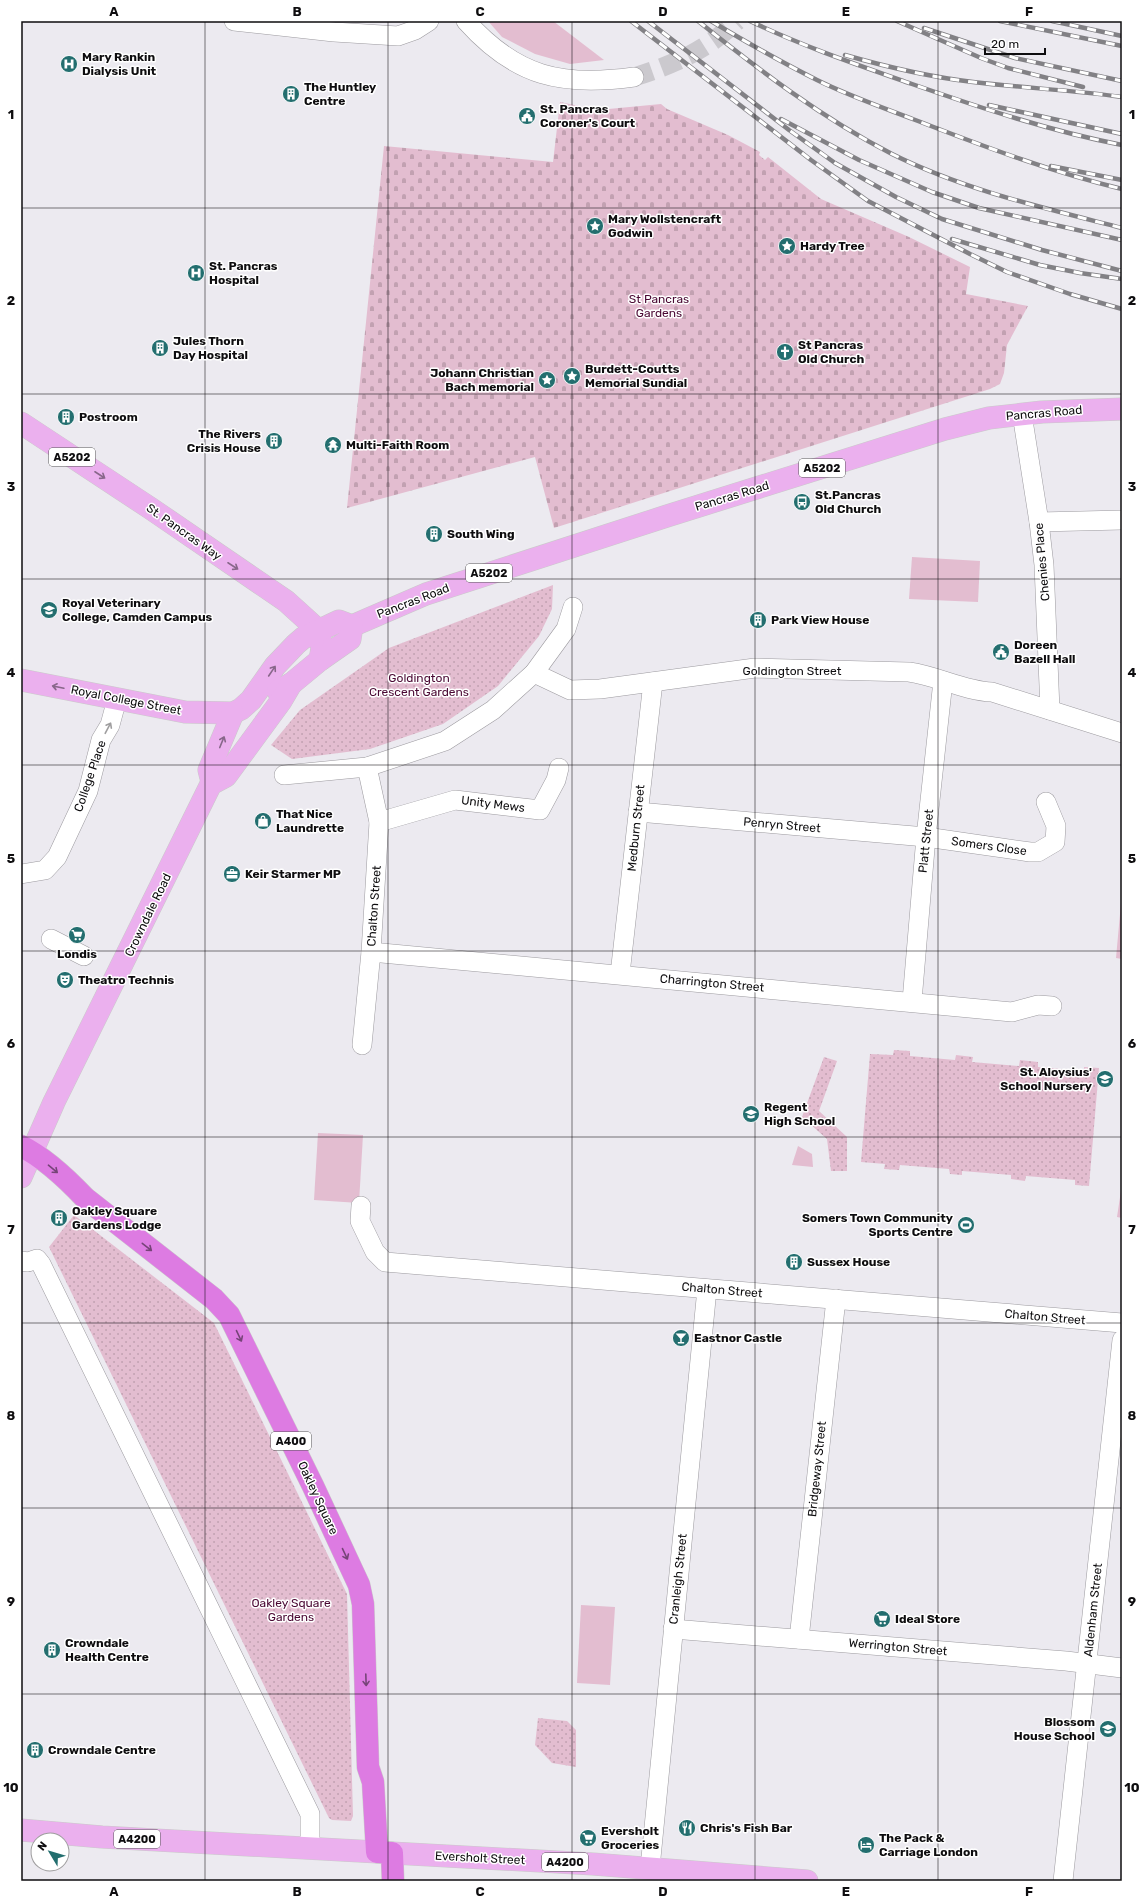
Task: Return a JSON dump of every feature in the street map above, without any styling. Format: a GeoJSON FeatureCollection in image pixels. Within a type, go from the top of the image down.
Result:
{"type":"FeatureCollection","features":[{"type":"Feature","properties":{"kind":"highway","name":"Oakley Square"},"geometry":{"type":"LineString","coordinates":[[26,1149],[74,1187],[85,1198],[224,1308],[229,1315],[313,1486],[359,1585],[363,1604],[368,1766],[373,1782],[384,1853]]}},
{"type":"Feature","properties":{"kind":"highway","name":"A400"},"geometry":{"type":"LineString","coordinates":[[384,1853],[393,1881]]}},
{"type":"Feature","properties":{"kind":"main road","name":"Pancras Road"},"geometry":{"type":"LineString","coordinates":[[352,626],[426,594],[667,516],[945,429],[989,418],[1022,414],[1122,409]]}},
{"type":"Feature","properties":{"kind":"main road","name":"St. Pancras Way"},"geometry":{"type":"LineString","coordinates":[[21,423],[150,508],[216,555],[280,597],[318,630]]}},
{"type":"Feature","properties":{"kind":"main road"},"geometry":{"type":"LineString","coordinates":[[233,713],[251,700],[275,666],[296,644],[318,630],[339,621],[352,626],[350,639],[320,660],[291,684],[271,694],[251,700]]}},
{"type":"Feature","properties":{"kind":"main road"},"geometry":{"type":"LineString","coordinates":[[318,630],[322,648],[320,660]]}},
{"type":"Feature","properties":{"kind":"main road","name":"Royal College Street"},"geometry":{"type":"LineString","coordinates":[[21,680],[185,712],[233,713]]}},
{"type":"Feature","properties":{"kind":"main road"},"geometry":{"type":"LineString","coordinates":[[212,782],[226,776],[281,701],[291,684]]}},
{"type":"Feature","properties":{"kind":"main road","name":"Crowndale Road"},"geometry":{"type":"LineString","coordinates":[[21,1177],[26,1149],[54,1102],[212,782],[209,770],[233,713]]}},
{"type":"Feature","properties":{"kind":"main road","name":"A4200"},"geometry":{"type":"LineString","coordinates":[[21,1830],[102,1837],[384,1853]]}},
{"type":"Feature","properties":{"kind":"main road","name":"Eversholt Street"},"geometry":{"type":"LineString","coordinates":[[384,1853],[650,1868],[806,1881]]}},
{"type":"Feature","properties":{"kind":"street"},"geometry":{"type":"LineString","coordinates":[[234,21],[334,32],[398,36],[415,30],[429,21]]}},
{"type":"Feature","properties":{"kind":"street"},"geometry":{"type":"LineString","coordinates":[[466,21],[488,44],[503,56],[524,68],[553,77],[580,81],[609,81],[634,77]]}},
{"type":"Feature","properties":{"kind":"street","name":"Chenies Place"},"geometry":{"type":"LineString","coordinates":[[1022,414],[1039,522],[1044,565],[1050,710]]}},
{"type":"Feature","properties":{"kind":"street"},"geometry":{"type":"LineString","coordinates":[[1039,522],[1122,520]]}},
{"type":"Feature","properties":{"kind":"street"},"geometry":{"type":"LineString","coordinates":[[284,775],[367,767],[445,741],[493,710],[534,673],[566,629],[573,607]]}},
{"type":"Feature","properties":{"kind":"street","name":"Goldington Street"},"geometry":{"type":"LineString","coordinates":[[534,673],[570,690],[600,689],[755,668],[902,672],[919,674],[944,680],[977,692],[992,692],[1122,733]]}},
{"type":"Feature","properties":{"kind":"street","name":"Platt Street"},"geometry":{"type":"LineString","coordinates":[[912,1001],[926,838],[944,680]]}},
{"type":"Feature","properties":{"kind":"street","name":"Medburn Street"},"geometry":{"type":"LineString","coordinates":[[620,974],[653,682]]}},
{"type":"Feature","properties":{"kind":"street","name":"College Place"},"geometry":{"type":"LineString","coordinates":[[21,874],[45,870],[57,857],[88,791],[101,740],[110,725],[117,699]]}},
{"type":"Feature","properties":{"kind":"street","name":"Chalton Street"},"geometry":{"type":"LineString","coordinates":[[362,1045],[371,952],[379,822],[367,767]]}},
{"type":"Feature","properties":{"kind":"street","name":"Unity Mews"},"geometry":{"type":"LineString","coordinates":[[379,822],[455,800],[540,810],[556,780],[559,768]]}},
{"type":"Feature","properties":{"kind":"street","name":"Somers Close"},"geometry":{"type":"LineString","coordinates":[[926,838],[1038,852],[1054,842],[1056,826],[1046,802]]}},
{"type":"Feature","properties":{"kind":"street","name":"Penryn Street"},"geometry":{"type":"LineString","coordinates":[[638,812],[926,838]]}},
{"type":"Feature","properties":{"kind":"street"},"geometry":{"type":"LineString","coordinates":[[51,939],[84,956]]}},
{"type":"Feature","properties":{"kind":"street","name":"Charrington Street"},"geometry":{"type":"LineString","coordinates":[[371,952],[912,1001],[1012,1012],[1038,1005],[1052,1006]]}},
{"type":"Feature","properties":{"kind":"street","name":"Chalton Street"},"geometry":{"type":"LineString","coordinates":[[362,1206],[360,1221],[375,1252],[384,1262],[1122,1323]]}},
{"type":"Feature","properties":{"kind":"street"},"geometry":{"type":"LineString","coordinates":[[29,1260],[41,1264],[310,1814],[310,1849]]}},
{"type":"Feature","properties":{"kind":"street","name":"Cranleigh Street"},"geometry":{"type":"LineString","coordinates":[[650,1868],[708,1289]]}},
{"type":"Feature","properties":{"kind":"street","name":"Bridgeway Street"},"geometry":{"type":"LineString","coordinates":[[799,1639],[836,1299]]}},
{"type":"Feature","properties":{"kind":"street","name":"Aldenham Street"},"geometry":{"type":"LineString","coordinates":[[1064,1881],[1122,1340]]}},
{"type":"Feature","properties":{"kind":"street","name":"Werrington Street"},"geometry":{"type":"LineString","coordinates":[[674,1628],[1122,1668]]}},
{"type":"Feature","properties":{"kind":"green space"},"geometry":{"type":"Polygon","coordinates":[[[488,21],[553,21],[604,60],[570,64],[535,54],[502,37],[488,21]]]}},
{"type":"Feature","properties":{"kind":"green space","name":"St Pancras Gardens"},"geometry":{"type":"Polygon","coordinates":[[[560,102],[598,110],[661,104],[667,109],[728,135],[760,152],[759,155],[765,160],[768,157],[821,199],[909,237],[970,267],[966,294],[1028,306],[1007,345],[1004,373],[1000,384],[990,389],[554,528],[535,457],[347,508],[384,146],[553,162],[560,102]]]}},
{"type":"Feature","properties":{"kind":"green space"},"geometry":{"type":"Polygon","coordinates":[[[912,557],[980,561],[978,602],[909,599],[912,557]]]}},
{"type":"Feature","properties":{"kind":"green space","name":"Goldington Crescent Gardens"},"geometry":{"type":"Polygon","coordinates":[[[553,585],[552,609],[539,636],[498,686],[443,724],[370,749],[292,759],[271,745],[300,710],[389,648],[553,585]]]}},
{"type":"Feature","properties":{"kind":"green space"},"geometry":{"type":"Polygon","coordinates":[[[1122,903],[1122,959],[1116,958],[1122,903]]]}},
{"type":"Feature","properties":{"kind":"green space"},"geometry":{"type":"Polygon","coordinates":[[[894,1050],[910,1051],[910,1056],[955,1060],[956,1055],[973,1057],[972,1062],[1019,1066],[1020,1060],[1038,1062],[1038,1067],[1084,1071],[1084,1067],[1099,1068],[1089,1186],[1075,1185],[1075,1180],[1026,1176],[1025,1181],[1011,1179],[1011,1175],[962,1171],[962,1175],[950,1174],[949,1169],[900,1165],[899,1170],[884,1169],[885,1164],[861,1162],[870,1054],[893,1055],[894,1050]]]}},
{"type":"Feature","properties":{"kind":"green space"},"geometry":{"type":"Polygon","coordinates":[[[824,1057],[837,1061],[819,1111],[847,1137],[847,1171],[831,1171],[827,1139],[802,1117],[824,1057]]]}},
{"type":"Feature","properties":{"kind":"green space"},"geometry":{"type":"Polygon","coordinates":[[[318,1133],[363,1135],[359,1203],[314,1200],[318,1133]]]}},
{"type":"Feature","properties":{"kind":"green space"},"geometry":{"type":"Polygon","coordinates":[[[798,1146],[812,1154],[813,1167],[792,1165],[798,1146]]]}},
{"type":"Feature","properties":{"kind":"green space"},"geometry":{"type":"Polygon","coordinates":[[[1122,1184],[1122,1218],[1117,1217],[1122,1184]]]}},
{"type":"Feature","properties":{"kind":"green space","name":"Oakley Square Gardens"},"geometry":{"type":"Polygon","coordinates":[[[74,1215],[214,1323],[347,1594],[353,1816],[351,1821],[332,1820],[329,1818],[49,1247],[74,1215]]]}},
{"type":"Feature","properties":{"kind":"green space"},"geometry":{"type":"Polygon","coordinates":[[[581,1605],[615,1607],[610,1685],[577,1683],[581,1605]]]}},
{"type":"Feature","properties":{"kind":"green space"},"geometry":{"type":"Polygon","coordinates":[[[538,1718],[567,1721],[576,1730],[576,1767],[552,1763],[535,1745],[538,1718]]]}},
{"type":"Feature","properties":{"kind":"tunnel"},"geometry":{"type":"LineString","coordinates":[[634,77],[663,67],[689,55],[713,41],[737,21]]}},
{"type":"Feature","properties":{"kind":"railway"},"geometry":{"type":"LineString","coordinates":[[631,21],[811,160],[868,201],[1007,272],[1070,294],[1122,309]]}},
{"type":"Feature","properties":{"kind":"railway"},"geometry":{"type":"LineString","coordinates":[[648,21],[789,130],[835,163],[896,197],[942,219],[1042,250],[1122,271]]}},
{"type":"Feature","properties":{"kind":"railway"},"geometry":{"type":"LineString","coordinates":[[698,21],[768,75],[816,109],[866,140],[892,154],[919,167],[976,188],[1122,228]]}},
{"type":"Feature","properties":{"kind":"railway"},"geometry":{"type":"LineString","coordinates":[[711,21],[790,66],[854,97],[1019,158],[1070,175],[1122,189]]}},
{"type":"Feature","properties":{"kind":"railway"},"geometry":{"type":"LineString","coordinates":[[750,21],[830,55],[964,102],[1042,126],[1122,145]]}},
{"type":"Feature","properties":{"kind":"railway"},"geometry":{"type":"LineString","coordinates":[[897,21],[981,58],[1008,68],[1083,87]]}},
{"type":"Feature","properties":{"kind":"railway"},"geometry":{"type":"LineString","coordinates":[[1000,21],[1122,46]]}},
{"type":"Feature","properties":{"kind":"railway"},"geometry":{"type":"LineString","coordinates":[[1052,21],[1122,36]]}},
{"type":"Feature","properties":{"kind":"railway"},"geometry":{"type":"LineString","coordinates":[[924,28],[1015,58],[1122,81]]}},
{"type":"Feature","properties":{"kind":"railway"},"geometry":{"type":"LineString","coordinates":[[845,55],[877,64],[957,80],[1122,97]]}},
{"type":"Feature","properties":{"kind":"railway"},"geometry":{"type":"LineString","coordinates":[[989,105],[1122,134]]}},
{"type":"Feature","properties":{"kind":"railway"},"geometry":{"type":"LineString","coordinates":[[781,119],[859,160],[932,192],[979,208],[1122,240]]}},
{"type":"Feature","properties":{"kind":"railway"},"geometry":{"type":"LineString","coordinates":[[1051,166],[1122,180]]}},
{"type":"Feature","properties":{"kind":"railway"},"geometry":{"type":"LineString","coordinates":[[952,239],[1040,265],[1122,279]]}},
{"type":"Feature","properties":{"kind":"place","name":"Mary Rankin Dialysis Unit"},"geometry":{"type":"Point","coordinates":[69,64]}},
{"type":"Feature","properties":{"kind":"place","name":"The Huntley Centre"},"geometry":{"type":"Point","coordinates":[291,94]}},
{"type":"Feature","properties":{"kind":"place","name":"St. Pancras Coroner's Court"},"geometry":{"type":"Point","coordinates":[527,116]}},
{"type":"Feature","properties":{"kind":"place","name":"Mary Wollstencraft Godwin"},"geometry":{"type":"Point","coordinates":[595,226]}},
{"type":"Feature","properties":{"kind":"place","name":"Hardy Tree"},"geometry":{"type":"Point","coordinates":[787,246]}},
{"type":"Feature","properties":{"kind":"place","name":"St. Pancras Hospital"},"geometry":{"type":"Point","coordinates":[196,273]}},
{"type":"Feature","properties":{"kind":"place","name":"Jules Thorn Day Hospital"},"geometry":{"type":"Point","coordinates":[160,348]}},
{"type":"Feature","properties":{"kind":"place","name":"St Pancras Old Church"},"geometry":{"type":"Point","coordinates":[785,352]}},
{"type":"Feature","properties":{"kind":"place","name":"Burdett-Coutts Memorial Sundial"},"geometry":{"type":"Point","coordinates":[572,376]}},
{"type":"Feature","properties":{"kind":"place","name":"Johann Christian Bach memorial"},"geometry":{"type":"Point","coordinates":[547,380]}},
{"type":"Feature","properties":{"kind":"place","name":"Postroom"},"geometry":{"type":"Point","coordinates":[66,417]}},
{"type":"Feature","properties":{"kind":"place","name":"The Rivers Crisis House"},"geometry":{"type":"Point","coordinates":[274,441]}},
{"type":"Feature","properties":{"kind":"place","name":"Multi-Faith Room"},"geometry":{"type":"Point","coordinates":[333,445]}},
{"type":"Feature","properties":{"kind":"place","name":"St.Pancras Old Church"},"geometry":{"type":"Point","coordinates":[802,502]}},
{"type":"Feature","properties":{"kind":"place","name":"South Wing"},"geometry":{"type":"Point","coordinates":[434,534]}},
{"type":"Feature","properties":{"kind":"place","name":"Royal Veterinary College, Camden Campus"},"geometry":{"type":"Point","coordinates":[49,610]}},
{"type":"Feature","properties":{"kind":"place","name":"Park View House"},"geometry":{"type":"Point","coordinates":[758,620]}},
{"type":"Feature","properties":{"kind":"place","name":"Doreen Bazell Hall"},"geometry":{"type":"Point","coordinates":[1001,652]}},
{"type":"Feature","properties":{"kind":"place","name":"That Nice Laundrette"},"geometry":{"type":"Point","coordinates":[263,821]}},
{"type":"Feature","properties":{"kind":"place","name":"Keir Starmer MP"},"geometry":{"type":"Point","coordinates":[232,874]}},
{"type":"Feature","properties":{"kind":"place","name":"Londis"},"geometry":{"type":"Point","coordinates":[77,935]}},
{"type":"Feature","properties":{"kind":"place","name":"Theatro Technis"},"geometry":{"type":"Point","coordinates":[65,980]}},
{"type":"Feature","properties":{"kind":"place","name":"St. Aloysius' School Nursery"},"geometry":{"type":"Point","coordinates":[1105,1079]}},
{"type":"Feature","properties":{"kind":"place","name":"Regent High School"},"geometry":{"type":"Point","coordinates":[751,1114]}},
{"type":"Feature","properties":{"kind":"place","name":"Oakley Square Gardens Lodge"},"geometry":{"type":"Point","coordinates":[59,1218]}},
{"type":"Feature","properties":{"kind":"place","name":"Somers Town Community Sports Centre"},"geometry":{"type":"Point","coordinates":[966,1225]}},
{"type":"Feature","properties":{"kind":"place","name":"Sussex House"},"geometry":{"type":"Point","coordinates":[794,1262]}},
{"type":"Feature","properties":{"kind":"place","name":"Eastnor Castle"},"geometry":{"type":"Point","coordinates":[681,1338]}},
{"type":"Feature","properties":{"kind":"place","name":"Ideal Store"},"geometry":{"type":"Point","coordinates":[882,1619]}},
{"type":"Feature","properties":{"kind":"place","name":"Crowndale Health Centre"},"geometry":{"type":"Point","coordinates":[52,1650]}},
{"type":"Feature","properties":{"kind":"place","name":"Blossom House School"},"geometry":{"type":"Point","coordinates":[1108,1729]}},
{"type":"Feature","properties":{"kind":"place","name":"Crowndale Centre"},"geometry":{"type":"Point","coordinates":[35,1750]}},
{"type":"Feature","properties":{"kind":"place","name":"Chris's Fish Bar"},"geometry":{"type":"Point","coordinates":[687,1828]}},
{"type":"Feature","properties":{"kind":"place","name":"Eversholt Groceries"},"geometry":{"type":"Point","coordinates":[588,1838]}},
{"type":"Feature","properties":{"kind":"place","name":"The Pack & Carriage London"},"geometry":{"type":"Point","coordinates":[866,1845]}}]}
